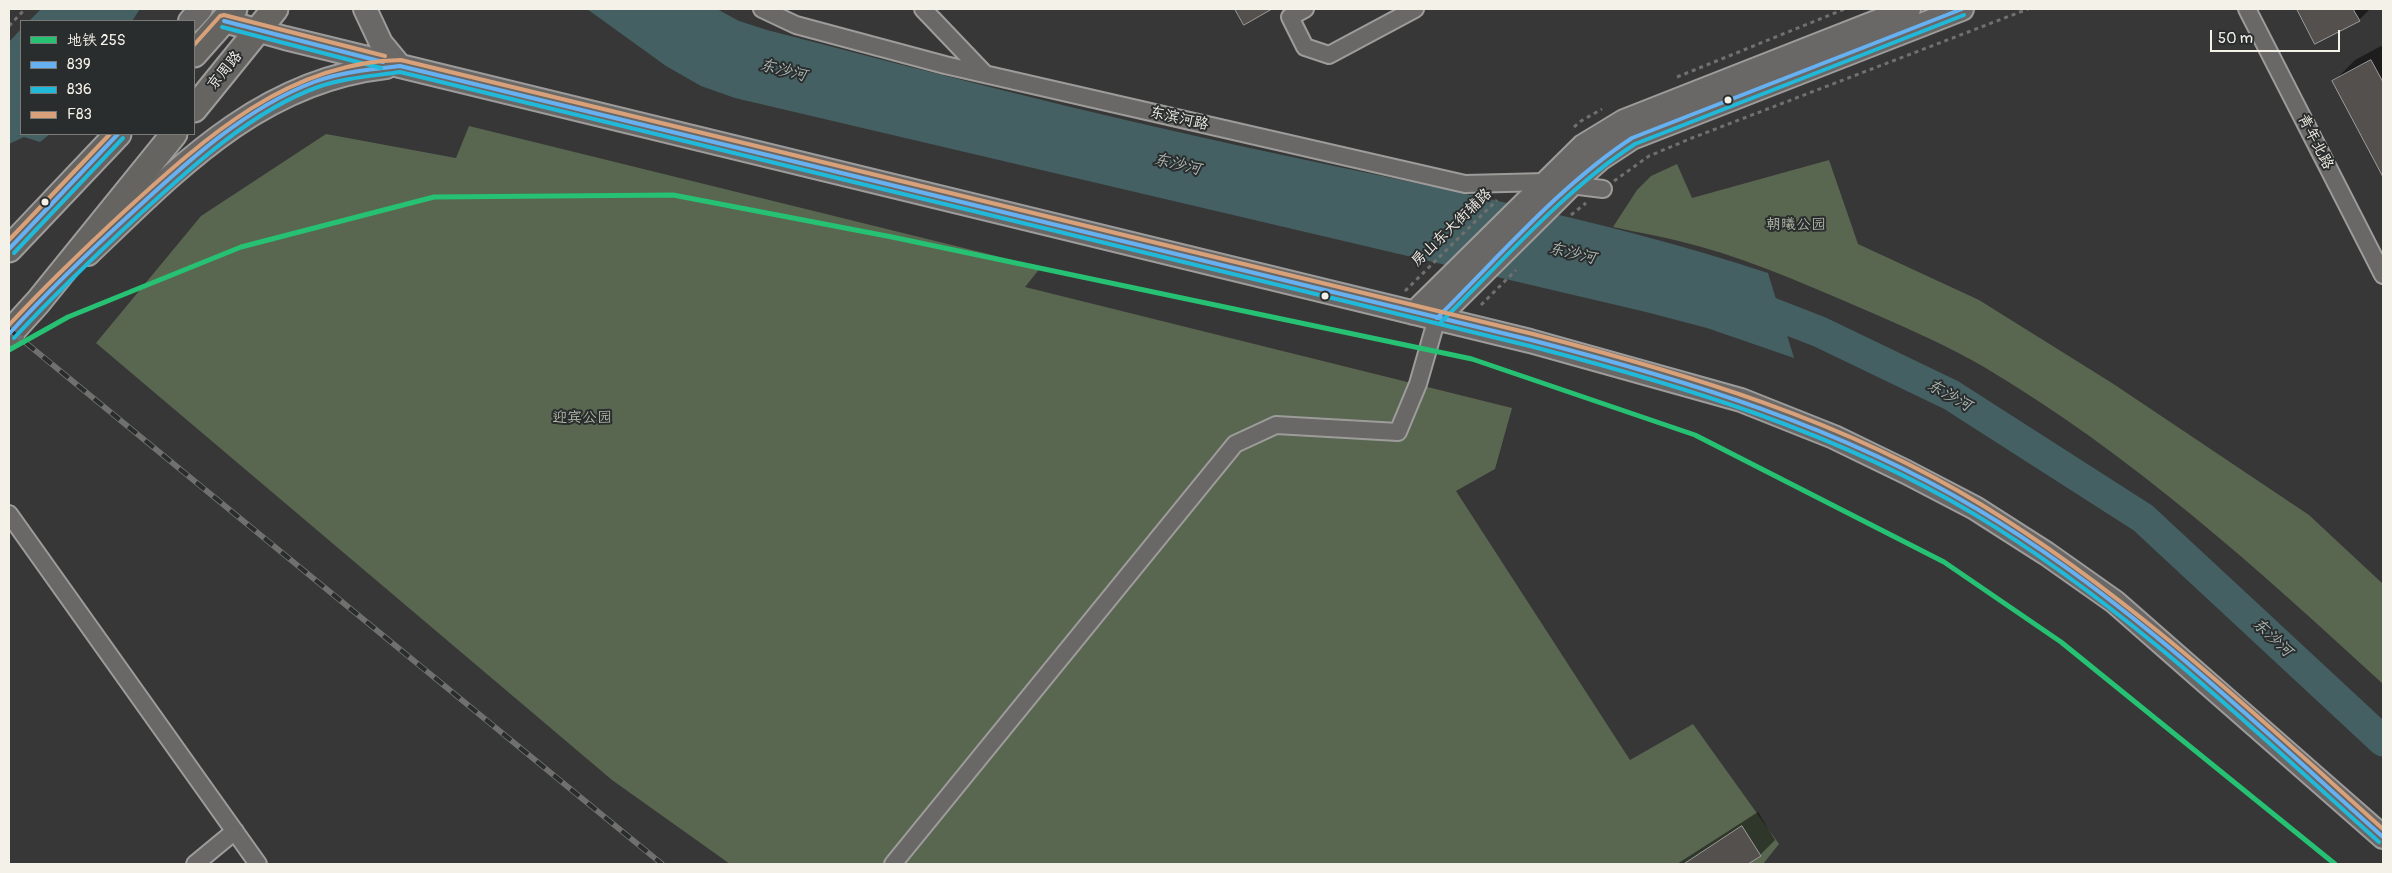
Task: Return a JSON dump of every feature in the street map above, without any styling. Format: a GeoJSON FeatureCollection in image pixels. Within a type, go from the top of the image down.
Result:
{"type":"FeatureCollection","features":[{"type":"Feature","properties":{"kind":"main road"},"geometry":{"type":"LineString","coordinates":[[191,20],[201,9]]}},
{"type":"Feature","properties":{"kind":"main road","name":"京周路"},"geometry":{"type":"LineString","coordinates":[[195,108],[275,9]]}},
{"type":"Feature","properties":{"kind":"main road"},"geometry":{"type":"LineString","coordinates":[[365,9],[381,43],[400,66]]}},
{"type":"Feature","properties":{"kind":"main road"},"geometry":{"type":"LineString","coordinates":[[1414,313],[1583,146],[1624,121],[1896,17],[1962,9]]}},
{"type":"Feature","properties":{"kind":"main road"},"geometry":{"type":"LineString","coordinates":[[195,53],[229,15],[257,31],[1437,318],[1638,370],[1741,400],[1834,437],[1975,508],[2047,554],[2115,602],[2383,836]]}},
{"type":"Feature","properties":{"kind":"main road"},"geometry":{"type":"LineString","coordinates":[[1437,318],[1571,185],[1600,159],[1632,138],[1896,17]]}},
{"type":"Feature","properties":{"kind":"main road"},"geometry":{"type":"LineString","coordinates":[[38,302],[176,172],[266,104],[325,78],[361,70],[400,66]]}},
{"type":"Feature","properties":{"kind":"main road"},"geometry":{"type":"LineString","coordinates":[[62,190],[100,135]]}},
{"type":"Feature","properties":{"kind":"main road"},"geometry":{"type":"LineString","coordinates":[[9,249],[62,190],[117,135]]}},
{"type":"Feature","properties":{"kind":"main road"},"geometry":{"type":"LineString","coordinates":[[9,334],[38,302],[173,135]]}},
{"type":"Feature","properties":{"kind":"street","name":"东滨河路"},"geometry":{"type":"LineString","coordinates":[[762,9],[796,25],[985,74],[1465,184],[1546,182],[1603,189]]}},
{"type":"Feature","properties":{"kind":"street"},"geometry":{"type":"LineString","coordinates":[[923,9],[985,74]]}},
{"type":"Feature","properties":{"kind":"street"},"geometry":{"type":"LineString","coordinates":[[1305,9],[1290,16],[1305,47],[1328,54],[1414,9]]}},
{"type":"Feature","properties":{"kind":"street","name":"青年北路"},"geometry":{"type":"LineString","coordinates":[[2247,9],[2383,275]]}},
{"type":"Feature","properties":{"kind":"street"},"geometry":{"type":"LineString","coordinates":[[893,864],[1234,444],[1276,425],[1398,432],[1418,384],[1437,318]]}},
{"type":"Feature","properties":{"kind":"street"},"geometry":{"type":"LineString","coordinates":[[9,514],[258,864]]}},
{"type":"Feature","properties":{"kind":"street"},"geometry":{"type":"LineString","coordinates":[[195,864],[235,831]]}},
{"type":"Feature","properties":{"kind":"path"},"geometry":{"type":"LineString","coordinates":[[9,26],[25,9]]}},
{"type":"Feature","properties":{"kind":"path"},"geometry":{"type":"LineString","coordinates":[[1572,214],[1649,156],[2028,9]]}},
{"type":"Feature","properties":{"kind":"path","name":"房山东大街辅路"},"geometry":{"type":"LineString","coordinates":[[1417,278],[1504,194]]}},
{"type":"Feature","properties":{"kind":"green space","name":"迎宾公园"},"geometry":{"type":"Polygon","coordinates":[[[469,126],[1041,267],[1025,287],[1512,408],[1495,469],[1456,491],[1630,760],[1693,724],[1779,844],[1763,864],[730,864],[612,780],[96,343],[201,216],[326,134],[456,158],[469,126]]]}},
{"type":"Feature","properties":{"kind":"green space","name":"朝曦公园"},"geometry":{"type":"Polygon","coordinates":[[[1829,160],[1858,244],[1979,300],[2112,383],[2309,515],[2383,584],[2383,684],[2241,556],[2142,475],[2091,437],[1984,367],[1904,327],[1766,269],[1698,246],[1613,227],[1637,190],[1651,176],[1677,164],[1692,198],[1829,160]]]}},
{"type":"Feature","properties":{"kind":"water"},"geometry":{"type":"Polygon","coordinates":[[[41,9],[140,9],[133,20],[30,20],[41,9]]]}},
{"type":"Feature","properties":{"kind":"water"},"geometry":{"type":"Polygon","coordinates":[[[587,9],[717,9],[739,21],[767,30],[1005,91],[1185,134],[1508,203],[1704,253],[1768,273],[1794,358],[1707,328],[1646,312],[735,98],[701,86],[666,66],[587,9]]]}},
{"type":"Feature","properties":{"kind":"water"},"geometry":{"type":"Polygon","coordinates":[[[20,30],[20,135],[49,135],[40,142],[24,137],[9,144],[9,42],[20,30]]]}},
{"type":"Feature","properties":{"kind":"building"},"geometry":{"type":"Polygon","coordinates":[[[1235,9],[1272,9],[1244,25],[1235,9]]]}},
{"type":"Feature","properties":{"kind":"building"},"geometry":{"type":"Polygon","coordinates":[[[2297,9],[2353,9],[2360,21],[2315,44],[2297,9]]]}},
{"type":"Feature","properties":{"kind":"building"},"geometry":{"type":"Polygon","coordinates":[[[2371,60],[2383,82],[2383,177],[2332,81],[2371,60]]]}},
{"type":"Feature","properties":{"kind":"building"},"geometry":{"type":"Polygon","coordinates":[[[1742,826],[1761,856],[1748,864],[1684,864],[1742,826]]]}},
{"type":"Feature","properties":{"kind":"waterway","name":"东沙河"},"geometry":{"type":"LineString","coordinates":[[1743,302],[1820,332],[1951,395],[2143,518],[2383,741]]}},
{"type":"Feature","properties":{"kind":"railway"},"geometry":{"type":"LineString","coordinates":[[9,329],[662,864]]}},
{"type":"Feature","properties":{"kind":"metro line","name":"25S"},"geometry":{"type":"LineString","coordinates":[[9,350],[68,317],[241,247],[434,197],[673,195],[892,237],[1472,359],[1695,435],[1944,562],[2061,642],[2335,864]]}},
{"type":"Feature","properties":{"kind":"transit line","name":"839"},"geometry":{"type":"LineString","coordinates":[[1437,318],[1530,223],[1579,178],[1632,138],[1962,9]]}},
{"type":"Feature","properties":{"kind":"transit line","name":"F83"},"geometry":{"type":"LineString","coordinates":[[195,44],[220,16],[224,15],[385,56]]}},
{"type":"Feature","properties":{"kind":"transit line","name":"836"},"geometry":{"type":"LineString","coordinates":[[1441,322],[1558,205],[1609,162],[1635,144],[1964,15]]}},
{"type":"Feature","properties":{"kind":"transit line","name":"839"},"geometry":{"type":"LineString","coordinates":[[224,21],[383,62]]}},
{"type":"Feature","properties":{"kind":"transit line","name":"836"},"geometry":{"type":"LineString","coordinates":[[222,27],[381,68]]}},
{"type":"Feature","properties":{"kind":"transit line","name":"F83"},"geometry":{"type":"LineString","coordinates":[[9,325],[67,265],[113,222],[219,130],[252,108],[286,89],[322,74],[360,64],[401,60],[1533,334],[1707,383],[1820,424],[1875,448],[1929,475],[1982,505],[2089,577],[2190,658],[2383,829]]}},
{"type":"Feature","properties":{"kind":"transit line","name":"839"},"geometry":{"type":"LineString","coordinates":[[9,334],[103,239],[198,154],[242,121],[265,106],[314,82],[346,73],[400,66],[1531,340],[1647,372],[1760,408],[1870,453],[1977,509],[2032,544],[2085,581],[2188,663],[2383,837]]}},
{"type":"Feature","properties":{"kind":"transit line","name":"836"},"geometry":{"type":"LineString","coordinates":[[14,338],[76,275],[159,196],[246,125],[294,97],[318,87],[348,79],[400,72],[1530,346],[1702,395],[1813,435],[1922,485],[1974,514],[2029,549],[2082,587],[2184,668],[2379,842]]}},
{"type":"Feature","properties":{"kind":"transit line","name":"F83"},"geometry":{"type":"LineString","coordinates":[[9,240],[109,135]]}},
{"type":"Feature","properties":{"kind":"transit line","name":"839"},"geometry":{"type":"LineString","coordinates":[[9,249],[117,135]]}},
{"type":"Feature","properties":{"kind":"transit line","name":"836"},"geometry":{"type":"LineString","coordinates":[[14,253],[123,138]]}}]}
